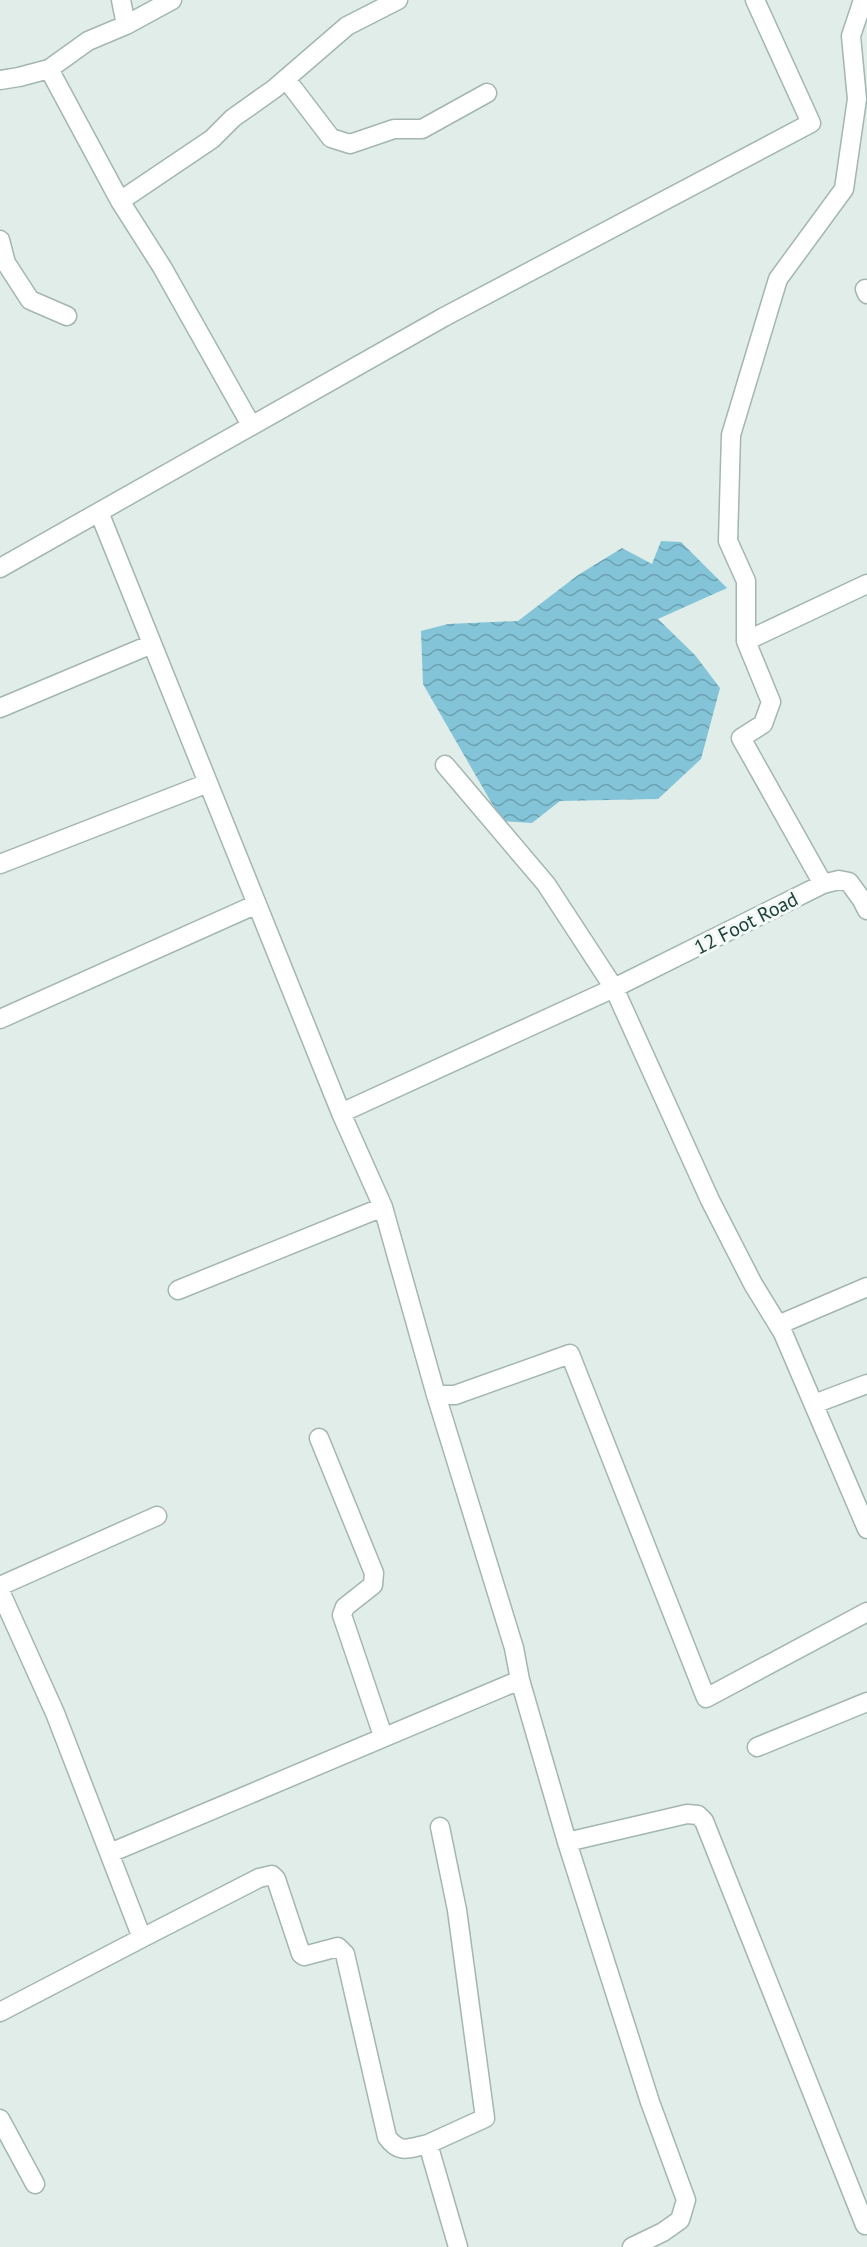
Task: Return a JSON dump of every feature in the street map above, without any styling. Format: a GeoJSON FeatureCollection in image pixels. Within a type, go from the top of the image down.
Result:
{"type":"FeatureCollection","features":[{"type":"Feature","properties":{"kind":"street"},"geometry":{"type":"LineString","coordinates":[[121,0],[126,25]]}},
{"type":"Feature","properties":{"kind":"street"},"geometry":{"type":"LineString","coordinates":[[0,80],[49,69],[88,41],[126,25],[172,0]]}},
{"type":"Feature","properties":{"kind":"street"},"geometry":{"type":"LineString","coordinates":[[120,201],[212,140],[233,118],[286,79],[347,26],[398,0]]}},
{"type":"Feature","properties":{"kind":"street"},"geometry":{"type":"LineString","coordinates":[[0,568],[444,317],[812,123],[755,0]]}},
{"type":"Feature","properties":{"kind":"street"},"geometry":{"type":"LineString","coordinates":[[823,884],[741,738],[763,724],[771,702],[746,641],[746,580],[728,541],[731,435],[778,279],[844,189],[857,99],[851,36],[863,0]]}},
{"type":"Feature","properties":{"kind":"street"},"geometry":{"type":"LineString","coordinates":[[49,69],[120,201],[162,267],[251,425]]}},
{"type":"Feature","properties":{"kind":"street"},"geometry":{"type":"LineString","coordinates":[[286,79],[331,138],[350,144],[394,129],[422,129],[487,93]]}},
{"type":"Feature","properties":{"kind":"street"},"geometry":{"type":"LineString","coordinates":[[0,240],[6,263],[30,300],[67,316]]}},
{"type":"Feature","properties":{"kind":"street"},"geometry":{"type":"LineString","coordinates":[[99,512],[341,1113],[383,1207],[436,1395],[514,1648],[520,1680],[567,1842],[650,2102],[686,2199],[680,2220],[663,2232],[632,2247]]}},
{"type":"Feature","properties":{"kind":"street"},"geometry":{"type":"LineString","coordinates":[[746,641],[867,584]]}},
{"type":"Feature","properties":{"kind":"street"},"geometry":{"type":"LineString","coordinates":[[0,708],[152,644]]}},
{"type":"Feature","properties":{"kind":"street"},"geometry":{"type":"LineString","coordinates":[[445,765],[546,884],[614,988],[710,1200],[753,1284],[778,1325],[867,1529]]}},
{"type":"Feature","properties":{"kind":"street"},"geometry":{"type":"LineString","coordinates":[[0,864],[208,783]]}},
{"type":"Feature","properties":{"kind":"street","name":"12 Foot Road"},"geometry":{"type":"LineString","coordinates":[[341,1113],[614,988],[823,884],[839,880],[849,882],[867,910]]}},
{"type":"Feature","properties":{"kind":"street"},"geometry":{"type":"LineString","coordinates":[[0,1019],[257,904]]}},
{"type":"Feature","properties":{"kind":"street"},"geometry":{"type":"LineString","coordinates":[[178,1290],[383,1207]]}},
{"type":"Feature","properties":{"kind":"street"},"geometry":{"type":"LineString","coordinates":[[778,1325],[867,1287]]}},
{"type":"Feature","properties":{"kind":"street"},"geometry":{"type":"LineString","coordinates":[[436,1395],[455,1395],[570,1354],[706,1698],[867,1612]]}},
{"type":"Feature","properties":{"kind":"street"},"geometry":{"type":"LineString","coordinates":[[814,1404],[867,1384]]}},
{"type":"Feature","properties":{"kind":"street"},"geometry":{"type":"LineString","coordinates":[[319,1438],[374,1573],[373,1585],[345,1606],[342,1615],[383,1736]]}},
{"type":"Feature","properties":{"kind":"street"},"geometry":{"type":"LineString","coordinates":[[0,1586],[157,1516]]}},
{"type":"Feature","properties":{"kind":"street"},"geometry":{"type":"LineString","coordinates":[[0,1591],[55,1713],[142,1938]]}},
{"type":"Feature","properties":{"kind":"street"},"geometry":{"type":"LineString","coordinates":[[110,1853],[520,1680]]}},
{"type":"Feature","properties":{"kind":"street"},"geometry":{"type":"LineString","coordinates":[[757,1748],[867,1702]]}},
{"type":"Feature","properties":{"kind":"street"},"geometry":{"type":"LineString","coordinates":[[567,1842],[687,1814],[698,1815],[704,1821],[865,2225],[867,2224]]}},
{"type":"Feature","properties":{"kind":"street"},"geometry":{"type":"LineString","coordinates":[[0,2012],[259,1878],[272,1875],[276,1879],[301,1954],[304,1956],[338,1947],[345,1954],[387,2137],[394,2147],[403,2150],[428,2144],[485,2118],[457,1910],[440,1827]]}},
{"type":"Feature","properties":{"kind":"street"},"geometry":{"type":"LineString","coordinates":[[0,2119],[34,2184]]}},
{"type":"Feature","properties":{"kind":"street"},"geometry":{"type":"LineString","coordinates":[[428,2144],[458,2247]]}},
{"type":"Feature","properties":{"kind":"water"},"geometry":{"type":"Polygon","coordinates":[[[661,541],[681,542],[727,588],[658,619],[695,655],[720,688],[701,759],[658,799],[560,801],[532,823],[502,821],[423,684],[421,631],[448,624],[518,621],[578,575],[622,548],[652,564],[661,541]]]}}]}
